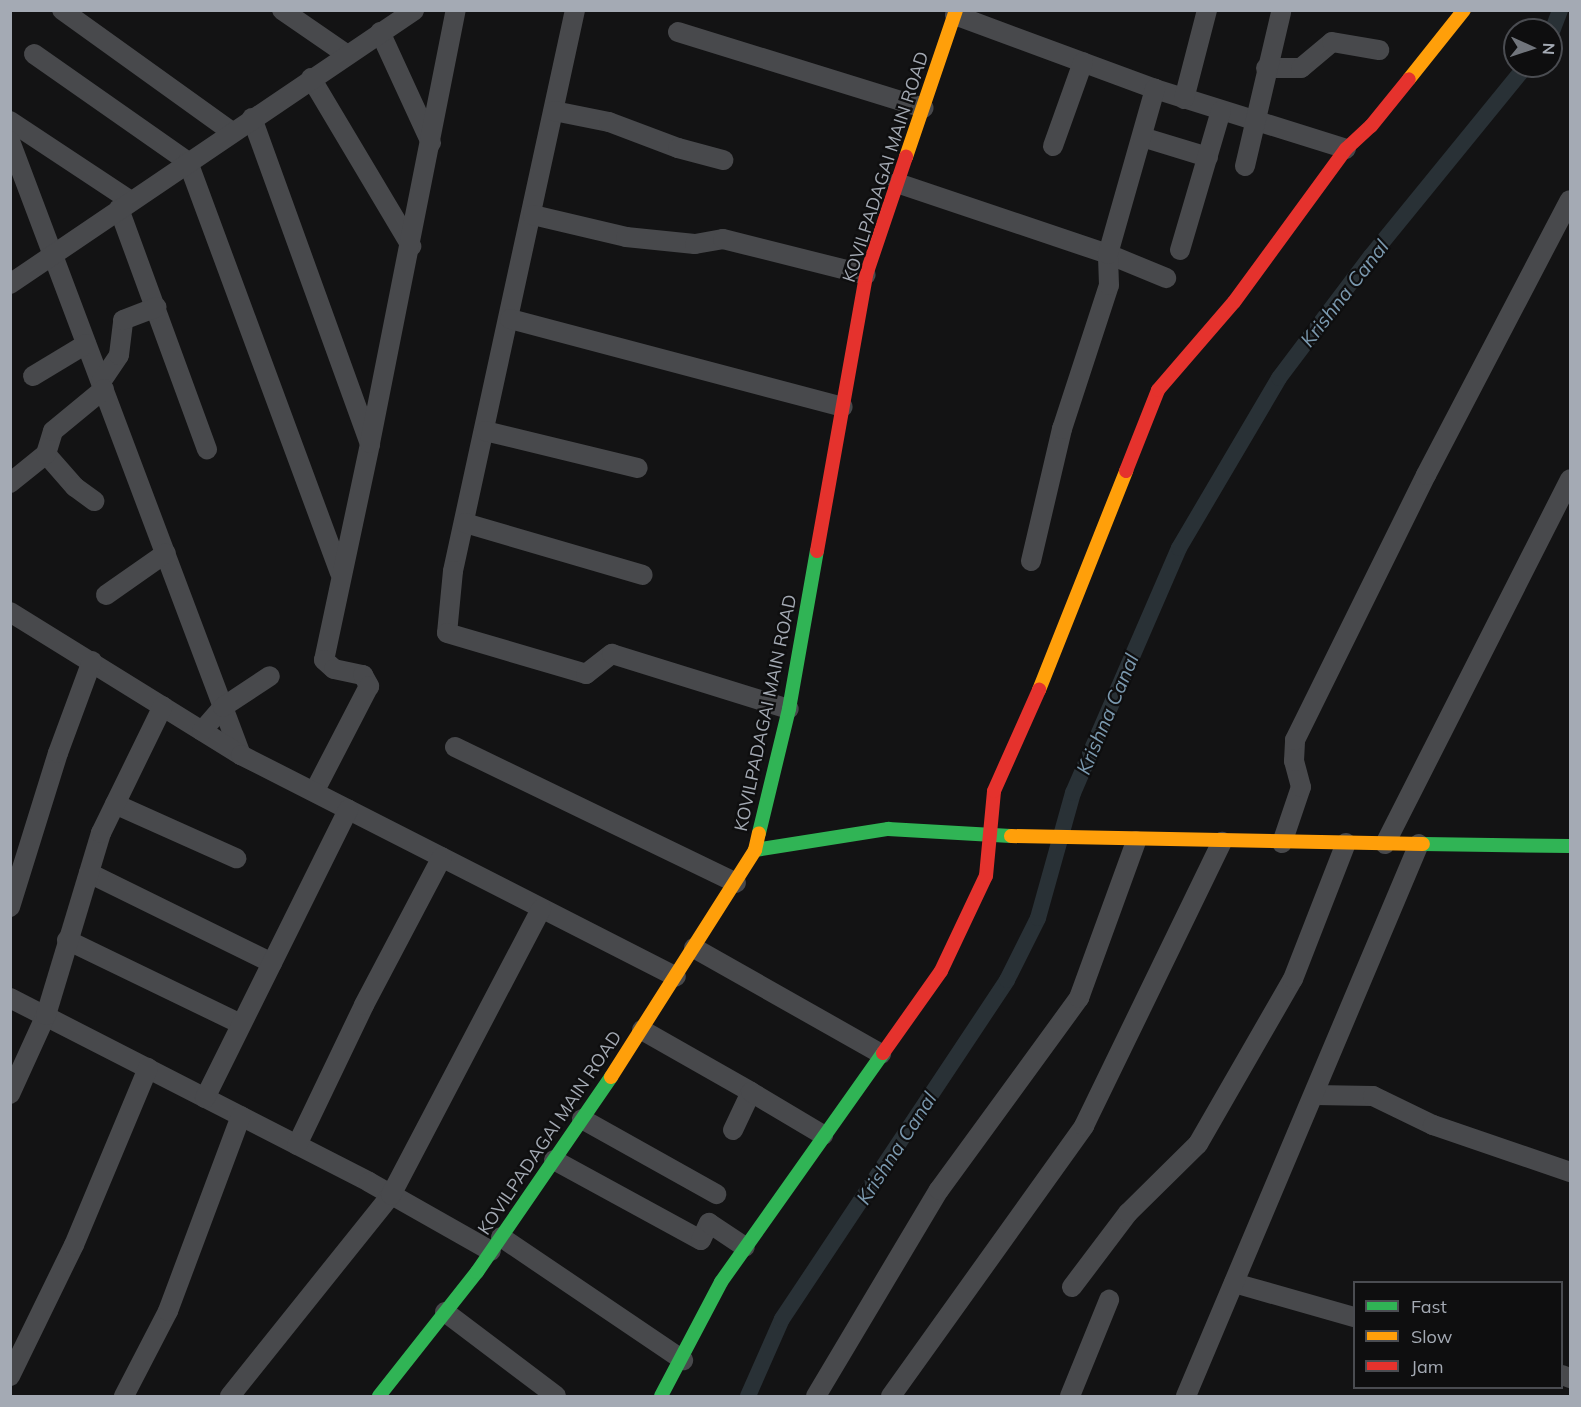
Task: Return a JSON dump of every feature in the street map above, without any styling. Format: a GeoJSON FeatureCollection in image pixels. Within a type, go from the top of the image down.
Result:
{"type":"FeatureCollection","features":[{"type":"Feature","properties":{"kind":"street"},"geometry":{"type":"LineString","coordinates":[[62,10],[232,132]]}},
{"type":"Feature","properties":{"kind":"street"},"geometry":{"type":"LineString","coordinates":[[282,10],[346,54]]}},
{"type":"Feature","properties":{"kind":"street"},"geometry":{"type":"LineString","coordinates":[[10,284],[414,10]]}},
{"type":"Feature","properties":{"kind":"street"},"geometry":{"type":"LineString","coordinates":[[315,790],[369,686],[363,675],[334,669],[324,660],[340,573],[370,444],[411,246],[456,10]]}},
{"type":"Feature","properties":{"kind":"street"},"geometry":{"type":"LineString","coordinates":[[575,10],[533,215],[453,571],[447,633],[586,674],[612,654],[789,709]]}},
{"type":"Feature","properties":{"kind":"street"},"geometry":{"type":"LineString","coordinates":[[1184,99],[1207,10]]}},
{"type":"Feature","properties":{"kind":"street"},"geometry":{"type":"LineString","coordinates":[[661,1396],[683,1360],[721,1282],[941,971],[986,876],[994,791],[1039,691],[1158,390],[1234,302],[1346,149],[1385,109],[1464,10]]}},
{"type":"Feature","properties":{"kind":"street"},"geometry":{"type":"LineString","coordinates":[[1245,166],[1252,121],[1281,12]]}},
{"type":"Feature","properties":{"kind":"street"},"geometry":{"type":"LineString","coordinates":[[956,13],[1155,89],[1346,149]]}},
{"type":"Feature","properties":{"kind":"street","name":"KOVILPADAGAI MAIN ROAD"},"geometry":{"type":"LineString","coordinates":[[379,1396],[496,1244],[554,1160],[642,1030],[755,850],[789,709],[866,275],[956,13]]}},
{"type":"Feature","properties":{"kind":"street"},"geometry":{"type":"LineString","coordinates":[[380,32],[431,143]]}},
{"type":"Feature","properties":{"kind":"street"},"geometry":{"type":"LineString","coordinates":[[678,32],[923,108]]}},
{"type":"Feature","properties":{"kind":"street"},"geometry":{"type":"LineString","coordinates":[[1266,68],[1301,68],[1332,42],[1379,50]]}},
{"type":"Feature","properties":{"kind":"street"},"geometry":{"type":"LineString","coordinates":[[34,54],[188,162],[340,573]]}},
{"type":"Feature","properties":{"kind":"street"},"geometry":{"type":"LineString","coordinates":[[1053,146],[1083,62]]}},
{"type":"Feature","properties":{"kind":"street"},"geometry":{"type":"LineString","coordinates":[[311,78],[411,246]]}},
{"type":"Feature","properties":{"kind":"street"},"geometry":{"type":"LineString","coordinates":[[1031,561],[1062,429],[1109,285],[1108,254],[1155,89]]}},
{"type":"Feature","properties":{"kind":"street"},"geometry":{"type":"LineString","coordinates":[[554,111],[609,122],[678,148],[723,160]]}},
{"type":"Feature","properties":{"kind":"street"},"geometry":{"type":"LineString","coordinates":[[1180,250],[1221,111]]}},
{"type":"Feature","properties":{"kind":"street"},"geometry":{"type":"LineString","coordinates":[[252,118],[370,444]]}},
{"type":"Feature","properties":{"kind":"street"},"geometry":{"type":"LineString","coordinates":[[10,121],[125,205],[157,307],[207,449]]}},
{"type":"Feature","properties":{"kind":"street"},"geometry":{"type":"LineString","coordinates":[[1142,137],[1208,157]]}},
{"type":"Feature","properties":{"kind":"street"},"geometry":{"type":"LineString","coordinates":[[12,148],[54,254],[241,755]]}},
{"type":"Feature","properties":{"kind":"street"},"geometry":{"type":"LineString","coordinates":[[897,183],[1108,254],[1166,278]]}},
{"type":"Feature","properties":{"kind":"street"},"geometry":{"type":"LineString","coordinates":[[1282,843],[1301,787],[1294,761],[1295,740],[1426,475],[1570,200]]}},
{"type":"Feature","properties":{"kind":"street"},"geometry":{"type":"LineString","coordinates":[[533,215],[627,237],[695,244],[723,238],[866,275]]}},
{"type":"Feature","properties":{"kind":"street"},"geometry":{"type":"LineString","coordinates":[[10,483],[46,454],[53,430],[102,385],[119,355],[123,320],[157,307]]}},
{"type":"Feature","properties":{"kind":"street"},"geometry":{"type":"LineString","coordinates":[[510,319],[843,407]]}},
{"type":"Feature","properties":{"kind":"street"},"geometry":{"type":"LineString","coordinates":[[33,376],[86,344]]}},
{"type":"Feature","properties":{"kind":"street"},"geometry":{"type":"LineString","coordinates":[[485,431],[638,468]]}},
{"type":"Feature","properties":{"kind":"street"},"geometry":{"type":"LineString","coordinates":[[46,454],[75,487],[94,501]]}},
{"type":"Feature","properties":{"kind":"street"},"geometry":{"type":"LineString","coordinates":[[1386,844],[1570,479]]}},
{"type":"Feature","properties":{"kind":"street"},"geometry":{"type":"LineString","coordinates":[[465,523],[643,575]]}},
{"type":"Feature","properties":{"kind":"street"},"geometry":{"type":"LineString","coordinates":[[106,595],[166,554]]}},
{"type":"Feature","properties":{"kind":"street"},"geometry":{"type":"LineString","coordinates":[[10,612],[241,755],[315,790],[348,810],[676,977]]}},
{"type":"Feature","properties":{"kind":"street"},"geometry":{"type":"LineString","coordinates":[[10,907],[58,753],[92,662]]}},
{"type":"Feature","properties":{"kind":"street"},"geometry":{"type":"LineString","coordinates":[[202,731],[223,707],[270,676]]}},
{"type":"Feature","properties":{"kind":"street"},"geometry":{"type":"LineString","coordinates":[[12,1088],[46,1015],[88,873],[115,804],[163,706]]}},
{"type":"Feature","properties":{"kind":"street"},"geometry":{"type":"LineString","coordinates":[[455,747],[736,883]]}},
{"type":"Feature","properties":{"kind":"street"},"geometry":{"type":"LineString","coordinates":[[115,804],[236,858]]}},
{"type":"Feature","properties":{"kind":"street"},"geometry":{"type":"LineString","coordinates":[[205,1098],[348,810]]}},
{"type":"Feature","properties":{"kind":"street"},"geometry":{"type":"LineString","coordinates":[[755,850],[888,829],[1090,840],[1570,846]]}},
{"type":"Feature","properties":{"kind":"street"},"geometry":{"type":"LineString","coordinates":[[816,1396],[939,1190],[1079,998],[1136,841]]}},
{"type":"Feature","properties":{"kind":"street"},"geometry":{"type":"LineString","coordinates":[[891,1396],[1084,1126],[1222,842]]}},
{"type":"Feature","properties":{"kind":"street"},"geometry":{"type":"LineString","coordinates":[[1072,1287],[1128,1213],[1198,1144],[1293,979],[1346,843]]}},
{"type":"Feature","properties":{"kind":"street"},"geometry":{"type":"LineString","coordinates":[[1186,1396],[1316,1095],[1419,844]]}},
{"type":"Feature","properties":{"kind":"street"},"geometry":{"type":"LineString","coordinates":[[297,1145],[364,1005],[442,858]]}},
{"type":"Feature","properties":{"kind":"street"},"geometry":{"type":"LineString","coordinates":[[88,873],[272,963]]}},
{"type":"Feature","properties":{"kind":"street"},"geometry":{"type":"LineString","coordinates":[[230,1396],[392,1196],[542,909]]}},
{"type":"Feature","properties":{"kind":"street"},"geometry":{"type":"LineString","coordinates":[[67,940],[242,1024]]}},
{"type":"Feature","properties":{"kind":"street"},"geometry":{"type":"LineString","coordinates":[[694,948],[881,1054]]}},
{"type":"Feature","properties":{"kind":"street"},"geometry":{"type":"LineString","coordinates":[[10,998],[392,1196],[496,1244],[683,1360]]}},
{"type":"Feature","properties":{"kind":"street"},"geometry":{"type":"LineString","coordinates":[[642,1030],[823,1135]]}},
{"type":"Feature","properties":{"kind":"street"},"geometry":{"type":"LineString","coordinates":[[10,1376],[74,1245],[148,1068]]}},
{"type":"Feature","properties":{"kind":"street"},"geometry":{"type":"LineString","coordinates":[[733,1130],[751,1092]]}},
{"type":"Feature","properties":{"kind":"street"},"geometry":{"type":"LineString","coordinates":[[1316,1095],[1373,1096],[1433,1125],[1570,1172]]}},
{"type":"Feature","properties":{"kind":"street"},"geometry":{"type":"LineString","coordinates":[[124,1396],[168,1311],[241,1116]]}},
{"type":"Feature","properties":{"kind":"street"},"geometry":{"type":"LineString","coordinates":[[582,1119],[716,1194]]}},
{"type":"Feature","properties":{"kind":"street"},"geometry":{"type":"LineString","coordinates":[[554,1160],[701,1240],[709,1223],[745,1247]]}},
{"type":"Feature","properties":{"kind":"street"},"geometry":{"type":"LineString","coordinates":[[1234,1283],[1353,1317]]}},
{"type":"Feature","properties":{"kind":"street"},"geometry":{"type":"LineString","coordinates":[[1070,1396],[1108,1300]]}},
{"type":"Feature","properties":{"kind":"street"},"geometry":{"type":"LineString","coordinates":[[445,1312],[556,1396]]}},
{"type":"Feature","properties":{"kind":"waterway","name":"Krishna Canal"},"geometry":{"type":"LineString","coordinates":[[1557,18],[1560,10]]}},
{"type":"Feature","properties":{"kind":"waterway","name":"Krishna Canal"},"geometry":{"type":"LineString","coordinates":[[748,1396],[782,1319],[1007,980],[1038,918],[1073,793],[1179,548],[1279,378],[1371,256],[1516,78]]}},
{"type":"Feature","properties":{"kind":"traffic: fast"},"geometry":{"type":"LineString","coordinates":[[759,833],[789,709],[817,551]]}},
{"type":"Feature","properties":{"kind":"traffic: fast"},"geometry":{"type":"LineString","coordinates":[[755,850],[888,829],[1011,836]]}},
{"type":"Feature","properties":{"kind":"traffic: fast"},"geometry":{"type":"LineString","coordinates":[[1423,844],[1570,846]]}},
{"type":"Feature","properties":{"kind":"traffic: fast"},"geometry":{"type":"LineString","coordinates":[[661,1396],[721,1282],[883,1053]]}},
{"type":"Feature","properties":{"kind":"traffic: fast"},"geometry":{"type":"LineString","coordinates":[[379,1396],[477,1272],[611,1077]]}},
{"type":"Feature","properties":{"kind":"traffic: slow"},"geometry":{"type":"LineString","coordinates":[[906,157],[956,10]]}},
{"type":"Feature","properties":{"kind":"traffic: slow"},"geometry":{"type":"LineString","coordinates":[[1409,79],[1464,10]]}},
{"type":"Feature","properties":{"kind":"traffic: slow"},"geometry":{"type":"LineString","coordinates":[[1039,690],[1126,471]]}},
{"type":"Feature","properties":{"kind":"traffic: slow"},"geometry":{"type":"LineString","coordinates":[[611,1077],[755,850],[759,833]]}},
{"type":"Feature","properties":{"kind":"traffic: slow"},"geometry":{"type":"LineString","coordinates":[[1011,836],[1423,844]]}},
{"type":"Feature","properties":{"kind":"traffic: jam"},"geometry":{"type":"LineString","coordinates":[[1126,471],[1158,390],[1234,302],[1346,149],[1371,126],[1409,79]]}},
{"type":"Feature","properties":{"kind":"traffic: jam"},"geometry":{"type":"LineString","coordinates":[[817,551],[866,275],[906,157]]}},
{"type":"Feature","properties":{"kind":"traffic: jam"},"geometry":{"type":"LineString","coordinates":[[883,1053],[941,971],[986,876],[994,791],[1039,690]]}}]}
